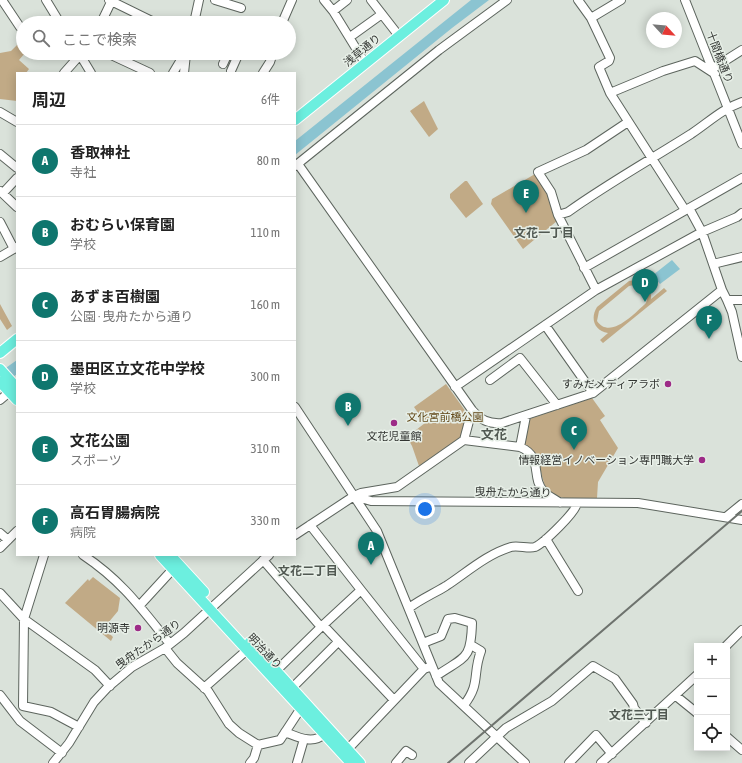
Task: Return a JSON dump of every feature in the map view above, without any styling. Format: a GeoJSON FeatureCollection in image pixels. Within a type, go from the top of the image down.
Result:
{"type":"FeatureCollection","features":[{"type":"Feature","properties":{"kind":"main road","name":"浅草通り"},"geometry":{"type":"LineString","coordinates":[[296,119],[444,0]]}},
{"type":"Feature","properties":{"kind":"main road"},"geometry":{"type":"LineString","coordinates":[[0,353],[16,340]]}},
{"type":"Feature","properties":{"kind":"main road"},"geometry":{"type":"LineString","coordinates":[[0,370],[16,398]]}},
{"type":"Feature","properties":{"kind":"main road","name":"明治通り"},"geometry":{"type":"LineString","coordinates":[[161,556],[276,671],[360,763]]}},
{"type":"Feature","properties":{"kind":"main road","name":"明治通り"},"geometry":{"type":"LineString","coordinates":[[171,556],[247,650],[351,763]]}},
{"type":"Feature","properties":{"kind":"street"},"geometry":{"type":"LineString","coordinates":[[2,0],[16,21]]}},
{"type":"Feature","properties":{"kind":"street"},"geometry":{"type":"LineString","coordinates":[[46,0],[56,16]]}},
{"type":"Feature","properties":{"kind":"street"},"geometry":{"type":"LineString","coordinates":[[105,16],[111,0],[142,16]]}},
{"type":"Feature","properties":{"kind":"street"},"geometry":{"type":"LineString","coordinates":[[196,16],[199,0]]}},
{"type":"Feature","properties":{"kind":"street"},"geometry":{"type":"LineString","coordinates":[[215,0],[241,8]]}},
{"type":"Feature","properties":{"kind":"street"},"geometry":{"type":"LineString","coordinates":[[285,16],[292,0]]}},
{"type":"Feature","properties":{"kind":"street"},"geometry":{"type":"LineString","coordinates":[[324,0],[333,10],[365,63]]}},
{"type":"Feature","properties":{"kind":"street"},"geometry":{"type":"LineString","coordinates":[[333,10],[347,0]]}},
{"type":"Feature","properties":{"kind":"street"},"geometry":{"type":"LineString","coordinates":[[371,0],[399,36]]}},
{"type":"Feature","properties":{"kind":"street"},"geometry":{"type":"LineString","coordinates":[[507,0],[438,50],[296,165],[472,410],[480,419],[495,423],[502,423],[593,392],[722,290]]}},
{"type":"Feature","properties":{"kind":"street"},"geometry":{"type":"LineString","coordinates":[[578,0],[591,18],[610,58],[608,62],[599,67],[610,93],[650,158],[702,232],[722,290],[732,312],[742,356]]}},
{"type":"Feature","properties":{"kind":"street"},"geometry":{"type":"LineString","coordinates":[[591,18],[621,0]]}},
{"type":"Feature","properties":{"kind":"street","name":"十間橋通り"},"geometry":{"type":"LineString","coordinates":[[686,0],[742,144]]}},
{"type":"Feature","properties":{"kind":"street"},"geometry":{"type":"LineString","coordinates":[[350,37],[382,14]]}},
{"type":"Feature","properties":{"kind":"street"},"geometry":{"type":"LineString","coordinates":[[610,93],[663,71],[695,61],[713,72],[742,50]]}},
{"type":"Feature","properties":{"kind":"street"},"geometry":{"type":"LineString","coordinates":[[65,72],[78,60]]}},
{"type":"Feature","properties":{"kind":"street"},"geometry":{"type":"LineString","coordinates":[[84,60],[90,72]]}},
{"type":"Feature","properties":{"kind":"street"},"geometry":{"type":"LineString","coordinates":[[122,60],[148,72]]}},
{"type":"Feature","properties":{"kind":"street"},"geometry":{"type":"LineString","coordinates":[[174,72],[181,60]]}},
{"type":"Feature","properties":{"kind":"street"},"geometry":{"type":"LineString","coordinates":[[184,72],[185,60]]}},
{"type":"Feature","properties":{"kind":"street"},"geometry":{"type":"LineString","coordinates":[[223,64],[225,60]]}},
{"type":"Feature","properties":{"kind":"street"},"geometry":{"type":"LineString","coordinates":[[231,71],[236,60]]}},
{"type":"Feature","properties":{"kind":"street"},"geometry":{"type":"LineString","coordinates":[[264,72],[271,60]]}},
{"type":"Feature","properties":{"kind":"street"},"geometry":{"type":"LineString","coordinates":[[558,214],[568,212],[650,158],[690,134],[727,107],[742,102]]}},
{"type":"Feature","properties":{"kind":"street"},"geometry":{"type":"LineString","coordinates":[[0,112],[16,121]]}},
{"type":"Feature","properties":{"kind":"street"},"geometry":{"type":"LineString","coordinates":[[596,290],[558,214],[551,192],[538,172],[586,150],[628,122]]}},
{"type":"Feature","properties":{"kind":"street"},"geometry":{"type":"LineString","coordinates":[[0,154],[16,167]]}},
{"type":"Feature","properties":{"kind":"street"},"geometry":{"type":"LineString","coordinates":[[584,268],[742,178]]}},
{"type":"Feature","properties":{"kind":"street"},"geometry":{"type":"LineString","coordinates":[[16,179],[2,192],[16,206]]}},
{"type":"Feature","properties":{"kind":"street"},"geometry":{"type":"LineString","coordinates":[[455,387],[596,290],[702,232],[737,217],[742,213]]}},
{"type":"Feature","properties":{"kind":"street"},"geometry":{"type":"LineString","coordinates":[[0,224],[16,248],[0,257]]}},
{"type":"Feature","properties":{"kind":"street"},"geometry":{"type":"LineString","coordinates":[[713,264],[742,257]]}},
{"type":"Feature","properties":{"kind":"street"},"geometry":{"type":"LineString","coordinates":[[727,300],[742,300]]}},
{"type":"Feature","properties":{"kind":"street"},"geometry":{"type":"LineString","coordinates":[[545,326],[593,392]]}},
{"type":"Feature","properties":{"kind":"street"},"geometry":{"type":"LineString","coordinates":[[490,380],[520,358],[557,405]]}},
{"type":"Feature","properties":{"kind":"street"},"geometry":{"type":"LineString","coordinates":[[0,400],[11,387]]}},
{"type":"Feature","properties":{"kind":"street"},"geometry":{"type":"LineString","coordinates":[[296,409],[379,535],[441,686],[499,737],[525,763]]}},
{"type":"Feature","properties":{"kind":"street"},"geometry":{"type":"LineString","coordinates":[[296,534],[354,496],[361,493],[397,487],[464,440],[472,410]]}},
{"type":"Feature","properties":{"kind":"street"},"geometry":{"type":"LineString","coordinates":[[520,447],[526,416]]}},
{"type":"Feature","properties":{"kind":"street"},"geometry":{"type":"LineString","coordinates":[[464,440],[520,447],[528,451],[534,457],[540,485],[544,492],[561,503]]}},
{"type":"Feature","properties":{"kind":"street","name":"曳舟たから通り"},"geometry":{"type":"LineString","coordinates":[[354,496],[371,501],[638,503],[742,520]]}},
{"type":"Feature","properties":{"kind":"street"},"geometry":{"type":"LineString","coordinates":[[409,608],[423,597],[438,591],[492,555],[512,547],[535,547],[546,539],[574,511],[577,503]]}},
{"type":"Feature","properties":{"kind":"street"},"geometry":{"type":"LineString","coordinates":[[726,517],[742,504]]}},
{"type":"Feature","properties":{"kind":"street"},"geometry":{"type":"LineString","coordinates":[[310,525],[424,669]]}},
{"type":"Feature","properties":{"kind":"street"},"geometry":{"type":"LineString","coordinates":[[0,548],[16,532]]}},
{"type":"Feature","properties":{"kind":"street"},"geometry":{"type":"LineString","coordinates":[[0,533],[8,540]]}},
{"type":"Feature","properties":{"kind":"street"},"geometry":{"type":"LineString","coordinates":[[546,539],[578,591]]}},
{"type":"Feature","properties":{"kind":"street"},"geometry":{"type":"LineString","coordinates":[[44,556],[24,619],[23,706],[51,712],[79,727]]}},
{"type":"Feature","properties":{"kind":"street"},"geometry":{"type":"LineString","coordinates":[[84,556],[108,572],[140,605],[177,663],[215,700],[222,715],[229,724],[258,745],[280,740],[301,708]]}},
{"type":"Feature","properties":{"kind":"street"},"geometry":{"type":"LineString","coordinates":[[266,558],[322,626],[394,700]]}},
{"type":"Feature","properties":{"kind":"street","name":"曳舟たから通り"},"geometry":{"type":"LineString","coordinates":[[53,763],[62,753],[94,702],[110,686],[132,667],[167,646],[213,607],[266,558]]}},
{"type":"Feature","properties":{"kind":"street"},"geometry":{"type":"LineString","coordinates":[[140,605],[173,569]]}},
{"type":"Feature","properties":{"kind":"street"},"geometry":{"type":"LineString","coordinates":[[276,671],[361,590]]}},
{"type":"Feature","properties":{"kind":"street"},"geometry":{"type":"LineString","coordinates":[[0,594],[24,619],[72,651],[95,670],[110,686]]}},
{"type":"Feature","properties":{"kind":"street"},"geometry":{"type":"LineString","coordinates":[[423,643],[441,636],[448,619],[455,618],[472,623],[471,645],[466,656],[436,676]]}},
{"type":"Feature","properties":{"kind":"street"},"geometry":{"type":"LineString","coordinates":[[729,643],[742,630]]}},
{"type":"Feature","properties":{"kind":"street"},"geometry":{"type":"LineString","coordinates":[[292,688],[338,642]]}},
{"type":"Feature","properties":{"kind":"street"},"geometry":{"type":"LineString","coordinates":[[464,705],[472,694],[476,685],[477,661],[481,651],[471,645]]}},
{"type":"Feature","properties":{"kind":"street"},"geometry":{"type":"LineString","coordinates":[[204,688],[247,650]]}},
{"type":"Feature","properties":{"kind":"street"},"geometry":{"type":"LineString","coordinates":[[348,749],[424,669],[432,666]]}},
{"type":"Feature","properties":{"kind":"street"},"geometry":{"type":"LineString","coordinates":[[469,763],[517,721],[552,701],[593,666],[615,679],[646,723]]}},
{"type":"Feature","properties":{"kind":"street"},"geometry":{"type":"LineString","coordinates":[[601,763],[694,678]]}},
{"type":"Feature","properties":{"kind":"street"},"geometry":{"type":"LineString","coordinates":[[0,695],[20,721],[62,753]]}},
{"type":"Feature","properties":{"kind":"street"},"geometry":{"type":"LineString","coordinates":[[676,696],[694,711]]}},
{"type":"Feature","properties":{"kind":"street"},"geometry":{"type":"LineString","coordinates":[[285,732],[304,739],[319,740],[324,734]]}},
{"type":"Feature","properties":{"kind":"street"},"geometry":{"type":"LineString","coordinates":[[569,763],[596,735],[612,754]]}},
{"type":"Feature","properties":{"kind":"street"},"geometry":{"type":"LineString","coordinates":[[297,763],[304,739]]}},
{"type":"Feature","properties":{"kind":"street"},"geometry":{"type":"LineString","coordinates":[[730,740],[742,750]]}},
{"type":"Feature","properties":{"kind":"street"},"geometry":{"type":"LineString","coordinates":[[250,763],[254,758],[258,745]]}},
{"type":"Feature","properties":{"kind":"street"},"geometry":{"type":"LineString","coordinates":[[396,763],[406,751],[412,755]]}},
{"type":"Feature","properties":{"kind":"green space"},"geometry":{"type":"Polygon","coordinates":[[[16,46],[16,60],[19,60],[29,69],[27,72],[16,72],[16,101],[0,99],[0,53],[11,51],[16,46]]]}},
{"type":"Feature","properties":{"kind":"green space"},"geometry":{"type":"Polygon","coordinates":[[[424,101],[438,129],[429,137],[410,111],[424,101]]]}},
{"type":"Feature","properties":{"kind":"green space"},"geometry":{"type":"Polygon","coordinates":[[[535,174],[548,194],[557,221],[523,249],[491,204],[492,199],[535,174]]]}},
{"type":"Feature","properties":{"kind":"green space"},"geometry":{"type":"Polygon","coordinates":[[[465,181],[467,181],[483,204],[466,218],[450,198],[450,194],[465,181]]]}},
{"type":"Feature","properties":{"kind":"green space"},"geometry":{"type":"Polygon","coordinates":[[[635,280],[648,286],[651,299],[664,288],[667,291],[603,343],[600,340],[608,333],[599,330],[597,327],[594,320],[595,311],[597,307],[629,281],[635,280]],[[639,284],[629,286],[599,311],[597,321],[602,326],[608,328],[615,327],[629,319],[646,303],[647,294],[639,284]]]}},
{"type":"Feature","properties":{"kind":"green space"},"geometry":{"type":"Polygon","coordinates":[[[0,304],[12,326],[7,330],[0,319],[0,304]]]}},
{"type":"Feature","properties":{"kind":"green space","name":"文化宮前橋公園"},"geometry":{"type":"Polygon","coordinates":[[[446,384],[466,412],[461,437],[419,466],[407,437],[425,423],[414,407],[446,384]]]}},
{"type":"Feature","properties":{"kind":"green space"},"geometry":{"type":"Polygon","coordinates":[[[592,398],[605,416],[600,420],[618,448],[598,482],[597,498],[575,499],[559,497],[548,490],[544,483],[537,456],[523,447],[529,419],[592,398]]]}},
{"type":"Feature","properties":{"kind":"green space"},"geometry":{"type":"Polygon","coordinates":[[[93,577],[120,598],[118,611],[108,623],[114,629],[110,634],[113,637],[111,641],[65,603],[88,579],[89,581],[93,577]]]}},
{"type":"Feature","properties":{"kind":"water"},"geometry":{"type":"Polygon","coordinates":[[[471,0],[489,0],[452,28],[296,154],[296,140],[471,0]]]}},
{"type":"Feature","properties":{"kind":"water"},"geometry":{"type":"Polygon","coordinates":[[[672,260],[680,269],[660,284],[653,275],[672,260]]]}},
{"type":"Feature","properties":{"kind":"water"},"geometry":{"type":"Polygon","coordinates":[[[16,361],[16,375],[0,387],[0,372],[16,361]]]}},
{"type":"Feature","properties":{"kind":"railway"},"geometry":{"type":"LineString","coordinates":[[448,763],[742,511]]}},
{"type":"Feature","properties":{"kind":"place","name":"文花公園"},"geometry":{"type":"Point","coordinates":[526,213]}},
{"type":"Feature","properties":{"kind":"place","name":"墨田区立文花中学校"},"geometry":{"type":"Point","coordinates":[645,302]}},
{"type":"Feature","properties":{"kind":"place","name":"高石胃腸病院"},"geometry":{"type":"Point","coordinates":[709,339]}},
{"type":"Feature","properties":{"kind":"place","name":"すみだメディアラボ"},"geometry":{"type":"Point","coordinates":[668,384]}},
{"type":"Feature","properties":{"kind":"place","name":"文花児童館"},"geometry":{"type":"Point","coordinates":[394,423]}},
{"type":"Feature","properties":{"kind":"place","name":"おむらい保育園"},"geometry":{"type":"Point","coordinates":[348,426]}},
{"type":"Feature","properties":{"kind":"place","name":"あずま百樹園"},"geometry":{"type":"Point","coordinates":[574,450]}},
{"type":"Feature","properties":{"kind":"place","name":"情報経営イノベーション専門職大学"},"geometry":{"type":"Point","coordinates":[702,460]}},
{"type":"Feature","properties":{"kind":"place","name":"香取神社"},"geometry":{"type":"Point","coordinates":[371,565]}},
{"type":"Feature","properties":{"kind":"place","name":"明源寺"},"geometry":{"type":"Point","coordinates":[138,628]}},
{"type":"Feature","properties":{"kind":"district","name":"文花一丁目"},"geometry":{"type":"Point","coordinates":[544,233]}},
{"type":"Feature","properties":{"kind":"district","name":"文花"},"geometry":{"type":"Point","coordinates":[494,434]}},
{"type":"Feature","properties":{"kind":"district","name":"文花二丁目"},"geometry":{"type":"Point","coordinates":[308,571]}},
{"type":"Feature","properties":{"kind":"district","name":"文花三丁目"},"geometry":{"type":"Point","coordinates":[639,715]}}]}
